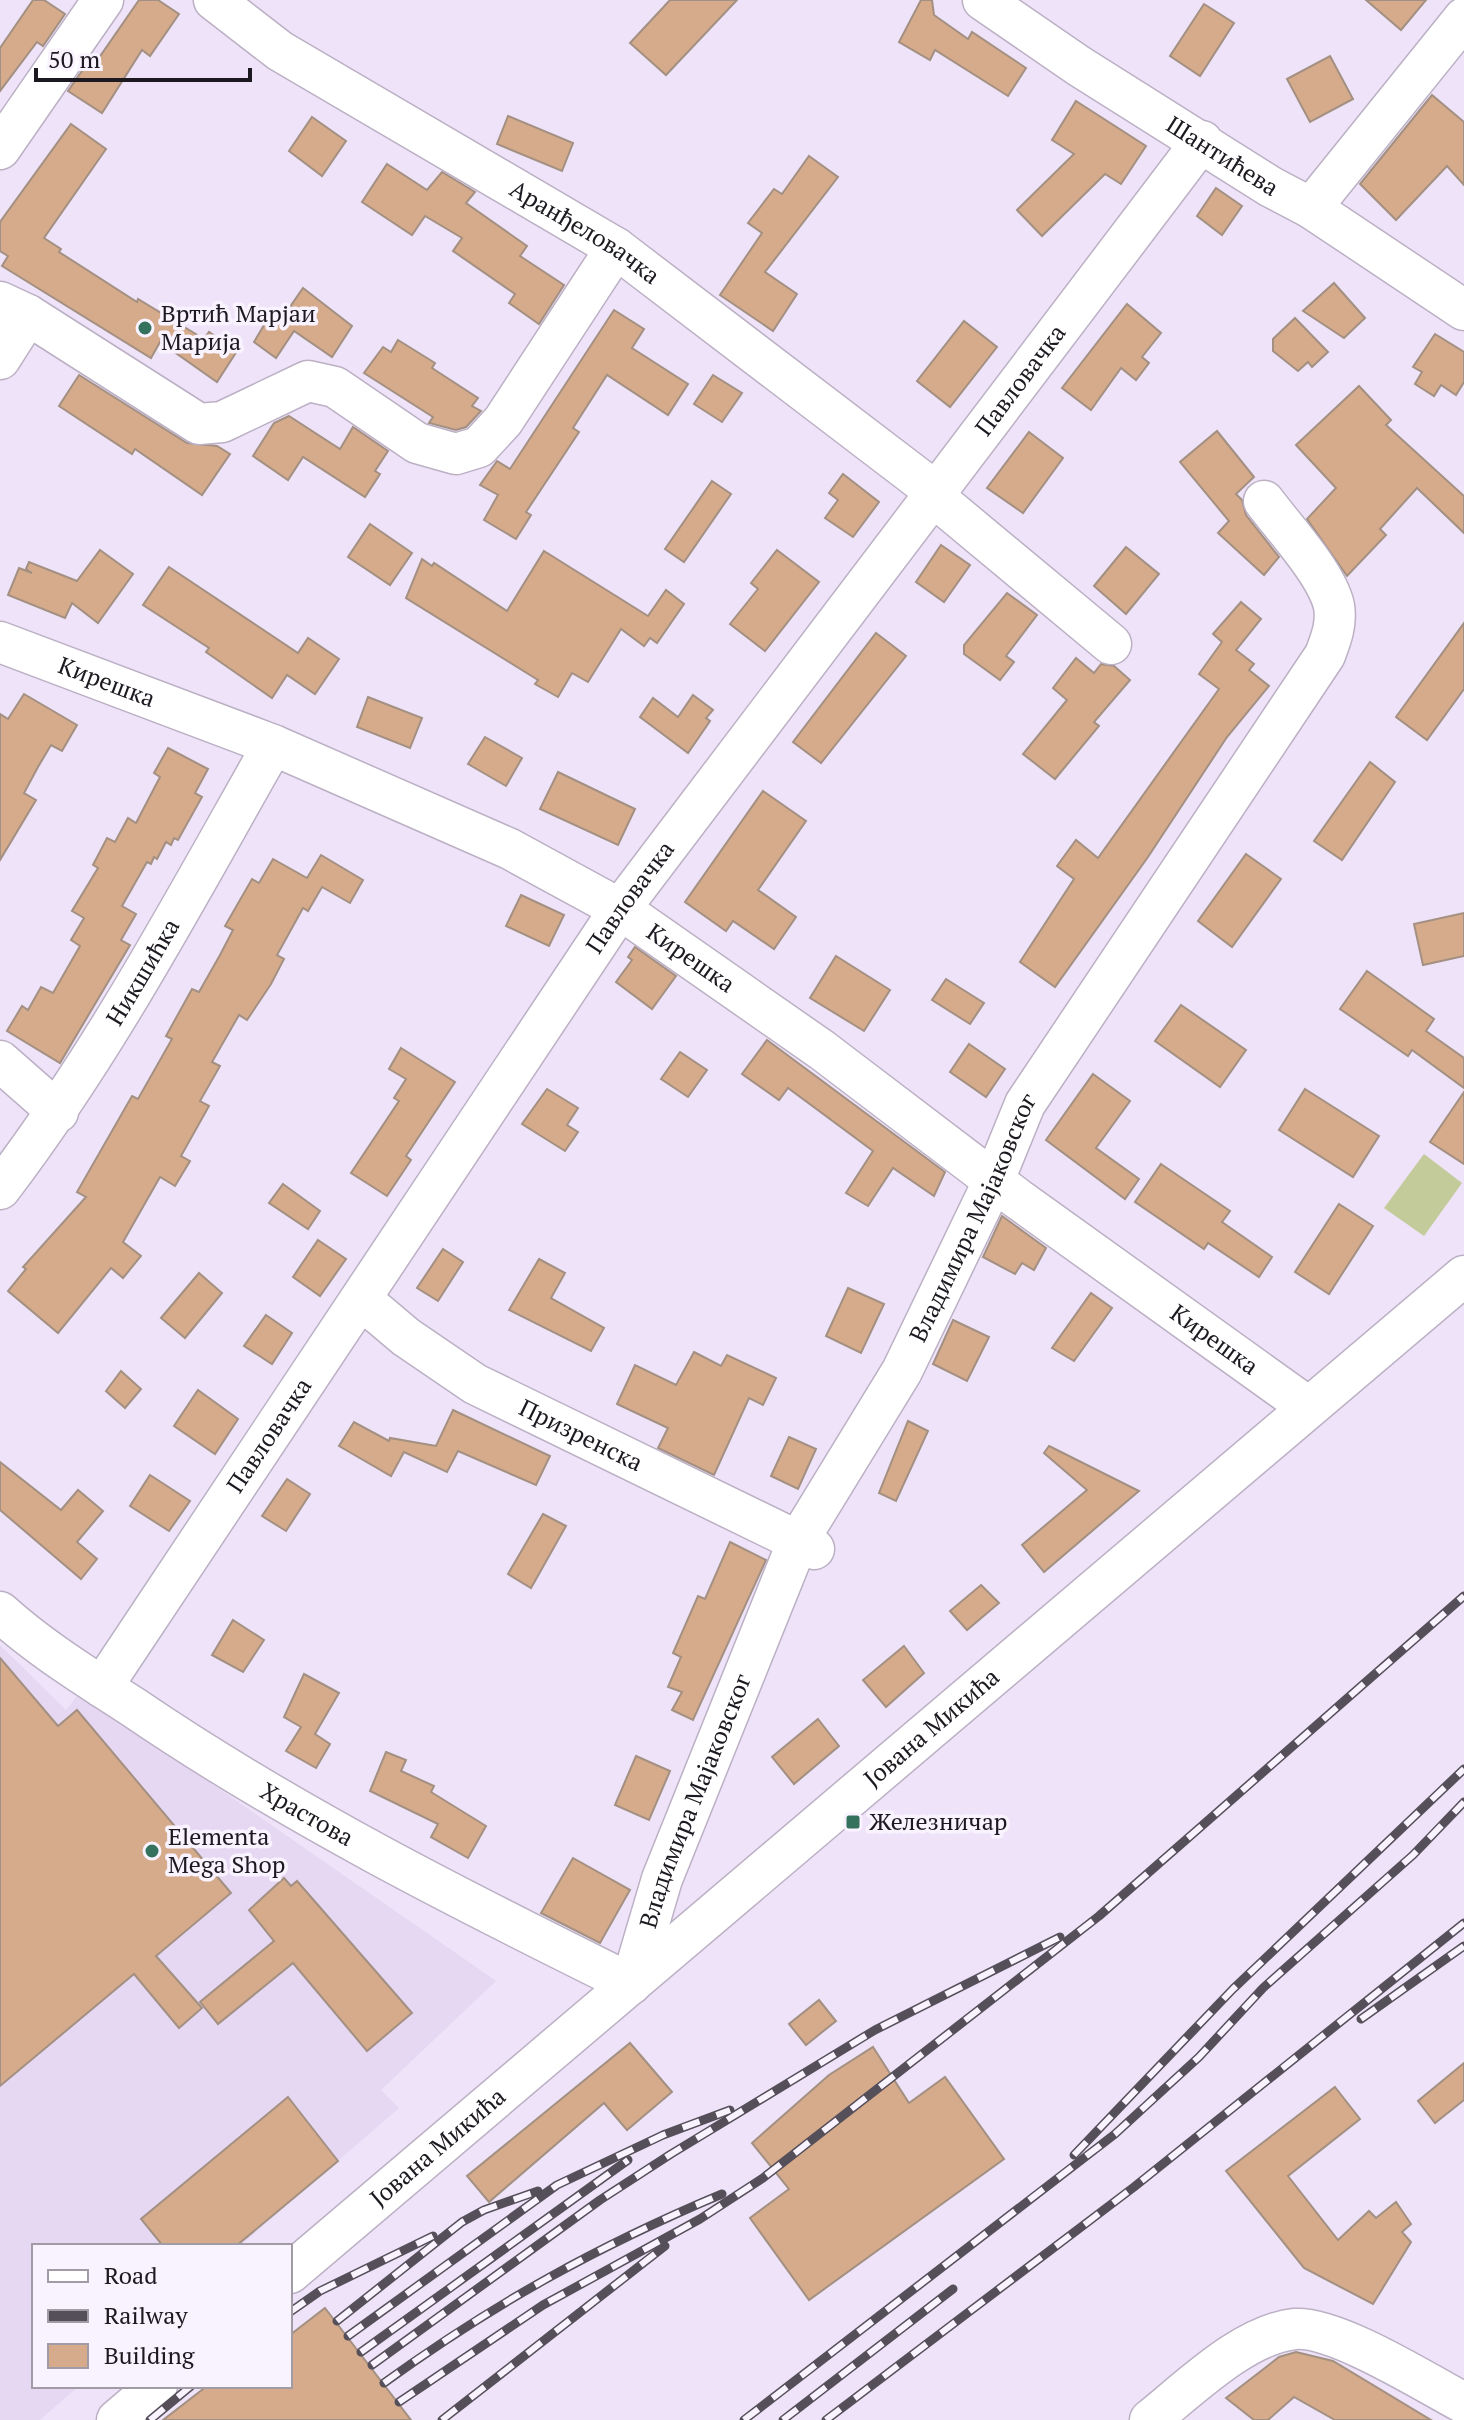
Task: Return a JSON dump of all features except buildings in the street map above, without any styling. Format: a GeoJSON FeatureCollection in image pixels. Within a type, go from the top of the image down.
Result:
{"type":"FeatureCollection","features":[{"type":"Feature","properties":{"kind":"street"},"geometry":{"type":"LineString","coordinates":[[0,149],[103,0]]}},
{"type":"Feature","properties":{"kind":"street","name":"Аранђеловачка"},"geometry":{"type":"LineString","coordinates":[[214,0],[280,51],[616,248],[934,494],[1111,644]]}},
{"type":"Feature","properties":{"kind":"street","name":"Шантићева"},"geometry":{"type":"LineString","coordinates":[[983,0],[1079,66],[1271,187],[1311,208],[1464,310]]}},
{"type":"Feature","properties":{"kind":"street"},"geometry":{"type":"LineString","coordinates":[[1311,208],[1464,18]]}},
{"type":"Feature","properties":{"kind":"street","name":"Павловачка"},"geometry":{"type":"LineString","coordinates":[[102,1687],[620,909],[1202,141]]}},
{"type":"Feature","properties":{"kind":"street"},"geometry":{"type":"LineString","coordinates":[[0,359],[14,309],[199,424],[222,422],[308,381],[335,387],[417,443],[456,454],[479,447],[503,421],[616,248]]}},
{"type":"Feature","properties":{"kind":"street","name":"Владимира Мајаковског"},"geometry":{"type":"LineString","coordinates":[[631,1984],[662,1879],[806,1545],[902,1371],[994,1180],[1025,1104],[1325,655],[1334,631],[1334,605],[1323,582],[1264,501]]}},
{"type":"Feature","properties":{"kind":"street","name":"Кирешка"},"geometry":{"type":"LineString","coordinates":[[1,644],[273,745],[510,849],[620,909],[822,1050],[994,1180],[1308,1407]]}},
{"type":"Feature","properties":{"kind":"street","name":"Никшићка"},"geometry":{"type":"LineString","coordinates":[[0,1189],[58,1112],[119,1015],[273,745]]}},
{"type":"Feature","properties":{"kind":"street"},"geometry":{"type":"LineString","coordinates":[[0,1061],[58,1112]]}},
{"type":"Feature","properties":{"kind":"street","name":"Јована Микића"},"geometry":{"type":"LineString","coordinates":[[292,2271],[1464,1276]]}},
{"type":"Feature","properties":{"kind":"street","name":"Призренска"},"geometry":{"type":"LineString","coordinates":[[361,1299],[406,1337],[475,1384],[806,1545]]}},
{"type":"Feature","properties":{"kind":"street","name":"Храстова"},"geometry":{"type":"LineString","coordinates":[[0,1612],[29,1638],[205,1756],[481,1910],[631,1984]]}},
{"type":"Feature","properties":{"kind":"street"},"geometry":{"type":"LineString","coordinates":[[1150,2420],[1228,2358],[1272,2335],[1297,2329],[1340,2339],[1464,2403]]}},
{"type":"Feature","properties":{"kind":"street"},"geometry":{"type":"LineString","coordinates":[[117,2420],[155,2388]]}},
{"type":"Feature","properties":{"kind":"shaded area"},"geometry":{"type":"Polygon","coordinates":[[[0,1645],[66,1710],[80,1692],[496,1981],[381,2090],[399,2108],[242,2244],[32,2244],[32,2388],[77,2388],[40,2420],[0,2420],[0,1645]]]}},
{"type":"Feature","properties":{"kind":"green space"},"geometry":{"type":"Polygon","coordinates":[[[1424,1154],[1462,1183],[1424,1236],[1384,1208],[1424,1154]]]}},
{"type":"Feature","properties":{"kind":"railway"},"geometry":{"type":"LineString","coordinates":[[399,2402],[543,2305],[700,2219],[763,2178],[1099,1916],[1464,1596]]}},
{"type":"Feature","properties":{"kind":"railway"},"geometry":{"type":"LineString","coordinates":[[1074,2155],[1233,1989],[1464,1769]]}},
{"type":"Feature","properties":{"kind":"railway"},"geometry":{"type":"LineString","coordinates":[[744,2420],[1115,2134],[1199,2057],[1263,1988],[1413,1855],[1464,1802]]}},
{"type":"Feature","properties":{"kind":"railway"},"geometry":{"type":"LineString","coordinates":[[826,2420],[1134,2187],[1464,1923]]}},
{"type":"Feature","properties":{"kind":"railway"},"geometry":{"type":"LineString","coordinates":[[372,2365],[600,2200],[671,2154],[875,2030],[1060,1937]]}},
{"type":"Feature","properties":{"kind":"railway"},"geometry":{"type":"LineString","coordinates":[[1361,2019],[1464,1946]]}},
{"type":"Feature","properties":{"kind":"railway"},"geometry":{"type":"LineString","coordinates":[[348,2336],[557,2185],[663,2135],[730,2110]]}},
{"type":"Feature","properties":{"kind":"railway"},"geometry":{"type":"LineString","coordinates":[[361,2352],[628,2160]]}},
{"type":"Feature","properties":{"kind":"railway"},"geometry":{"type":"LineString","coordinates":[[337,2321],[462,2222],[484,2210],[538,2191]]}},
{"type":"Feature","properties":{"kind":"railway"},"geometry":{"type":"LineString","coordinates":[[384,2383],[465,2327],[547,2278],[632,2234],[722,2194]]}},
{"type":"Feature","properties":{"kind":"railway"},"geometry":{"type":"LineString","coordinates":[[292,2311],[320,2291],[433,2236]]}},
{"type":"Feature","properties":{"kind":"railway"},"geometry":{"type":"LineString","coordinates":[[442,2420],[665,2246]]}},
{"type":"Feature","properties":{"kind":"railway"},"geometry":{"type":"LineString","coordinates":[[783,2420],[953,2289]]}},
{"type":"Feature","properties":{"kind":"railway"},"geometry":{"type":"LineString","coordinates":[[150,2420],[189,2388]]}},
{"type":"Feature","properties":{"kind":"place","name":"Вртић Марјаи Марија"},"geometry":{"type":"Point","coordinates":[145,328]}},
{"type":"Feature","properties":{"kind":"place","name":"Железничар"},"geometry":{"type":"Point","coordinates":[853,1822]}},
{"type":"Feature","properties":{"kind":"place","name":"Elementa Mega Shop"},"geometry":{"type":"Point","coordinates":[152,1851]}}]}
